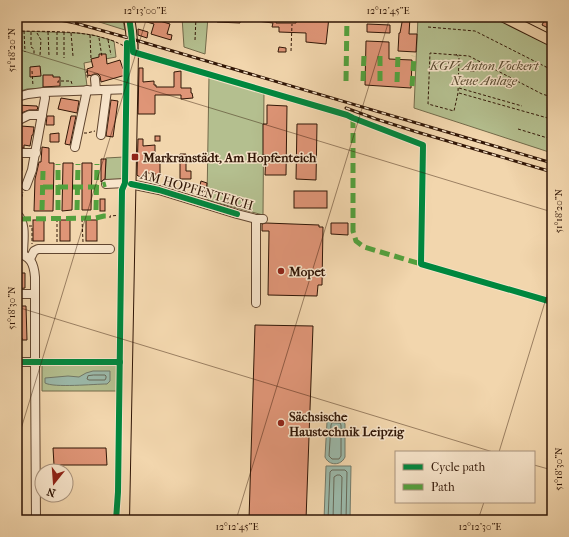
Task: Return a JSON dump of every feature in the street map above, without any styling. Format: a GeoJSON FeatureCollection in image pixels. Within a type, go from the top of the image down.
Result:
{"type":"FeatureCollection","features":[{"type":"Feature","properties":{"kind":"main road"},"geometry":{"type":"LineString","coordinates":[[124,520],[133,52],[129,17]]}},
{"type":"Feature","properties":{"kind":"main road"},"geometry":{"type":"LineString","coordinates":[[504,17],[552,41]]}},
{"type":"Feature","properties":{"kind":"street"},"geometry":{"type":"LineString","coordinates":[[95,79],[96,90]]}},
{"type":"Feature","properties":{"kind":"street"},"geometry":{"type":"LineString","coordinates":[[75,147],[87,90]]}},
{"type":"Feature","properties":{"kind":"street"},"geometry":{"type":"LineString","coordinates":[[101,133],[107,90]]}},
{"type":"Feature","properties":{"kind":"street"},"geometry":{"type":"LineString","coordinates":[[17,97],[44,92],[132,90]]}},
{"type":"Feature","properties":{"kind":"street"},"geometry":{"type":"LineString","coordinates":[[26,186],[36,153],[45,98],[44,92]]}},
{"type":"Feature","properties":{"kind":"street"},"geometry":{"type":"LineString","coordinates":[[17,121],[29,115],[42,115]]}},
{"type":"Feature","properties":{"kind":"street"},"geometry":{"type":"LineString","coordinates":[[17,153],[36,153]]}},
{"type":"Feature","properties":{"kind":"street","name":"AM HOPFENTEICH"},"geometry":{"type":"LineString","coordinates":[[106,184],[125,182],[199,198],[237,214],[259,219],[256,303]]}},
{"type":"Feature","properties":{"kind":"street"},"geometry":{"type":"LineString","coordinates":[[17,215],[22,220],[23,226],[23,255],[32,264],[34,270],[36,520]]}},
{"type":"Feature","properties":{"kind":"street"},"geometry":{"type":"LineString","coordinates":[[23,255],[38,249],[110,249]]}},
{"type":"Feature","properties":{"kind":"street"},"geometry":{"type":"LineString","coordinates":[[19,294],[35,294]]}},
{"type":"Feature","properties":{"kind":"street"},"geometry":{"type":"LineString","coordinates":[[17,362],[35,362]]}},
{"type":"Feature","properties":{"kind":"path"},"geometry":{"type":"LineString","coordinates":[[195,40],[196,17]]}},
{"type":"Feature","properties":{"kind":"path"},"geometry":{"type":"LineString","coordinates":[[290,51],[292,24]]}},
{"type":"Feature","properties":{"kind":"path"},"geometry":{"type":"LineString","coordinates":[[428,27],[475,31],[548,68]]}},
{"type":"Feature","properties":{"kind":"path"},"geometry":{"type":"LineString","coordinates":[[17,31],[64,32],[90,35],[118,43],[133,52]]}},
{"type":"Feature","properties":{"kind":"path"},"geometry":{"type":"LineString","coordinates":[[24,31],[25,52]]}},
{"type":"Feature","properties":{"kind":"path"},"geometry":{"type":"LineString","coordinates":[[31,32],[31,46],[34,49],[34,55]]}},
{"type":"Feature","properties":{"kind":"path"},"geometry":{"type":"LineString","coordinates":[[36,32],[41,40],[40,55]]}},
{"type":"Feature","properties":{"kind":"path"},"geometry":{"type":"LineString","coordinates":[[48,32],[49,56]]}},
{"type":"Feature","properties":{"kind":"path"},"geometry":{"type":"LineString","coordinates":[[57,32],[58,55]]}},
{"type":"Feature","properties":{"kind":"path"},"geometry":{"type":"LineString","coordinates":[[64,32],[64,58]]}},
{"type":"Feature","properties":{"kind":"path"},"geometry":{"type":"LineString","coordinates":[[71,33],[73,56]]}},
{"type":"Feature","properties":{"kind":"path"},"geometry":{"type":"LineString","coordinates":[[90,35],[91,59]]}},
{"type":"Feature","properties":{"kind":"path"},"geometry":{"type":"LineString","coordinates":[[99,38],[102,56]]}},
{"type":"Feature","properties":{"kind":"path"},"geometry":{"type":"LineString","coordinates":[[108,40],[111,55]]}},
{"type":"Feature","properties":{"kind":"path"},"geometry":{"type":"LineString","coordinates":[[456,54],[459,58],[459,88],[454,111],[428,104],[430,53],[456,54],[469,56],[542,94],[552,97]]}},
{"type":"Feature","properties":{"kind":"path"},"geometry":{"type":"LineString","coordinates":[[32,71],[34,93]]}},
{"type":"Feature","properties":{"kind":"path"},"geometry":{"type":"LineString","coordinates":[[58,83],[58,81],[71,81],[73,91]]}},
{"type":"Feature","properties":{"kind":"path"},"geometry":{"type":"LineString","coordinates":[[459,88],[522,106]]}},
{"type":"Feature","properties":{"kind":"path"},"geometry":{"type":"LineString","coordinates":[[458,93],[552,119]]}},
{"type":"Feature","properties":{"kind":"path"},"geometry":{"type":"LineString","coordinates":[[518,130],[551,139],[552,133]]}},
{"type":"Feature","properties":{"kind":"path"},"geometry":{"type":"LineString","coordinates":[[79,132],[101,133]]}},
{"type":"Feature","properties":{"kind":"path"},"geometry":{"type":"LineString","coordinates":[[17,215],[24,186],[26,186]]}},
{"type":"Feature","properties":{"kind":"path"},"geometry":{"type":"LineString","coordinates":[[110,218],[110,216],[122,215]]}},
{"type":"Feature","properties":{"kind":"path"},"geometry":{"type":"LineString","coordinates":[[82,219],[83,249]]}},
{"type":"Feature","properties":{"kind":"path"},"geometry":{"type":"LineString","coordinates":[[57,221],[57,249]]}},
{"type":"Feature","properties":{"kind":"green space"},"geometry":{"type":"Polygon","coordinates":[[[94,17],[122,17],[125,30],[93,20],[94,17]]]}},
{"type":"Feature","properties":{"kind":"green space"},"geometry":{"type":"Polygon","coordinates":[[[182,17],[208,17],[205,54],[184,47],[182,17]]]}},
{"type":"Feature","properties":{"kind":"green space","name":"KGV Anton Vockert Neue Anlage"},"geometry":{"type":"Polygon","coordinates":[[[418,17],[498,17],[552,45],[552,153],[414,108],[418,17]]]}},
{"type":"Feature","properties":{"kind":"green space"},"geometry":{"type":"Polygon","coordinates":[[[17,31],[78,33],[93,35],[114,41],[116,57],[84,63],[87,86],[27,89],[17,92],[17,31]]]}},
{"type":"Feature","properties":{"kind":"green space"},"geometry":{"type":"Polygon","coordinates":[[[209,75],[264,90],[263,215],[207,200],[209,75]]]}},
{"type":"Feature","properties":{"kind":"green space"},"geometry":{"type":"Polygon","coordinates":[[[124,157],[125,181],[105,182],[106,158],[124,157]]]}},
{"type":"Feature","properties":{"kind":"green space"},"geometry":{"type":"Polygon","coordinates":[[[42,364],[118,364],[117,391],[42,391],[42,364]]]}},
{"type":"Feature","properties":{"kind":"water"},"geometry":{"type":"Polygon","coordinates":[[[93,371],[110,371],[110,381],[107,384],[57,385],[45,383],[45,378],[68,376],[79,377],[93,371]]]}},
{"type":"Feature","properties":{"kind":"water"},"geometry":{"type":"Polygon","coordinates":[[[338,418],[343,420],[345,424],[345,457],[341,462],[335,464],[329,462],[325,457],[327,422],[330,419],[338,418]]]}},
{"type":"Feature","properties":{"kind":"water"},"geometry":{"type":"Polygon","coordinates":[[[326,466],[351,466],[350,520],[324,520],[326,466]]]}},
{"type":"Feature","properties":{"kind":"building"},"geometry":{"type":"Polygon","coordinates":[[[136,17],[146,17],[170,24],[167,34],[172,35],[171,40],[151,34],[154,24],[136,19],[136,17]]]}},
{"type":"Feature","properties":{"kind":"building"},"geometry":{"type":"Polygon","coordinates":[[[217,17],[235,17],[236,19],[240,19],[240,23],[217,22],[217,17]]]}},
{"type":"Feature","properties":{"kind":"building"},"geometry":{"type":"Polygon","coordinates":[[[257,17],[277,17],[276,23],[296,23],[297,17],[329,17],[326,44],[306,42],[306,33],[279,32],[279,27],[272,27],[273,23],[257,21],[257,17]]]}},
{"type":"Feature","properties":{"kind":"building"},"geometry":{"type":"Polygon","coordinates":[[[403,17],[410,17],[409,34],[417,34],[416,52],[398,51],[399,33],[403,17]]]}},
{"type":"Feature","properties":{"kind":"building"},"geometry":{"type":"Polygon","coordinates":[[[545,19],[552,23],[552,30],[542,25],[545,19]]]}},
{"type":"Feature","properties":{"kind":"building"},"geometry":{"type":"Polygon","coordinates":[[[367,24],[390,25],[390,33],[367,32],[367,24]]]}},
{"type":"Feature","properties":{"kind":"building"},"geometry":{"type":"Polygon","coordinates":[[[138,29],[148,32],[147,38],[138,35],[138,29]]]}},
{"type":"Feature","properties":{"kind":"building"},"geometry":{"type":"Polygon","coordinates":[[[366,41],[389,42],[389,59],[412,60],[411,88],[365,85],[366,41]]]}},
{"type":"Feature","properties":{"kind":"building"},"geometry":{"type":"Polygon","coordinates":[[[279,47],[286,48],[286,52],[278,52],[279,47]]]}},
{"type":"Feature","properties":{"kind":"building"},"geometry":{"type":"Polygon","coordinates":[[[99,54],[106,54],[107,64],[120,60],[123,69],[125,69],[125,76],[101,82],[98,74],[88,76],[87,69],[93,67],[91,59],[99,57],[99,54]]]}},
{"type":"Feature","properties":{"kind":"building"},"geometry":{"type":"Polygon","coordinates":[[[469,63],[474,63],[475,71],[470,71],[469,63]]]}},
{"type":"Feature","properties":{"kind":"building"},"geometry":{"type":"Polygon","coordinates":[[[40,66],[41,76],[30,77],[30,67],[40,66]]]}},
{"type":"Feature","properties":{"kind":"building"},"geometry":{"type":"Polygon","coordinates":[[[139,68],[143,68],[143,82],[154,81],[154,85],[156,85],[156,87],[174,87],[174,72],[181,71],[181,88],[191,88],[193,98],[181,99],[181,95],[155,95],[155,114],[138,114],[139,68]]]}},
{"type":"Feature","properties":{"kind":"building"},"geometry":{"type":"Polygon","coordinates":[[[43,75],[60,77],[60,86],[43,87],[43,75]]]}},
{"type":"Feature","properties":{"kind":"building"},"geometry":{"type":"Polygon","coordinates":[[[61,98],[79,101],[77,113],[58,109],[61,98]]]}},
{"type":"Feature","properties":{"kind":"building"},"geometry":{"type":"Polygon","coordinates":[[[111,100],[118,101],[113,137],[106,136],[111,100]]]}},
{"type":"Feature","properties":{"kind":"building"},"geometry":{"type":"Polygon","coordinates":[[[17,105],[38,107],[37,110],[17,113],[17,105]]]}},
{"type":"Feature","properties":{"kind":"building"},"geometry":{"type":"Polygon","coordinates":[[[267,105],[287,106],[286,175],[265,175],[266,155],[263,155],[263,124],[267,124],[267,105]]]}},
{"type":"Feature","properties":{"kind":"building"},"geometry":{"type":"Polygon","coordinates":[[[47,116],[54,116],[54,125],[46,125],[47,116]]]}},
{"type":"Feature","properties":{"kind":"building"},"geometry":{"type":"Polygon","coordinates":[[[71,116],[76,116],[70,145],[65,144],[71,116]]]}},
{"type":"Feature","properties":{"kind":"building"},"geometry":{"type":"Polygon","coordinates":[[[297,124],[317,124],[316,180],[296,179],[297,124]]]}},
{"type":"Feature","properties":{"kind":"building"},"geometry":{"type":"Polygon","coordinates":[[[21,126],[34,127],[33,135],[30,146],[24,145],[24,148],[17,148],[17,128],[21,128],[21,126]]]}},
{"type":"Feature","properties":{"kind":"building"},"geometry":{"type":"Polygon","coordinates":[[[59,133],[59,142],[50,142],[50,134],[59,133]]]}},
{"type":"Feature","properties":{"kind":"building"},"geometry":{"type":"Polygon","coordinates":[[[155,136],[160,136],[160,141],[155,141],[155,136]]]}},
{"type":"Feature","properties":{"kind":"building"},"geometry":{"type":"Polygon","coordinates":[[[138,139],[143,139],[143,146],[155,145],[155,156],[180,156],[180,154],[186,154],[186,171],[191,171],[191,179],[180,179],[180,160],[160,160],[160,176],[155,176],[155,173],[144,173],[144,178],[138,176],[138,139]]]}},
{"type":"Feature","properties":{"kind":"building"},"geometry":{"type":"Polygon","coordinates":[[[42,147],[49,148],[49,163],[54,163],[53,211],[34,211],[35,179],[39,162],[41,162],[42,147]]]}},
{"type":"Feature","properties":{"kind":"building"},"geometry":{"type":"Polygon","coordinates":[[[17,159],[22,159],[22,170],[17,170],[17,159]]]}},
{"type":"Feature","properties":{"kind":"building"},"geometry":{"type":"Polygon","coordinates":[[[101,159],[106,159],[105,179],[101,182],[101,159]]]}},
{"type":"Feature","properties":{"kind":"building"},"geometry":{"type":"Polygon","coordinates":[[[63,163],[73,163],[72,210],[62,211],[63,163]]]}},
{"type":"Feature","properties":{"kind":"building"},"geometry":{"type":"Polygon","coordinates":[[[82,163],[92,163],[91,210],[82,210],[82,163]]]}},
{"type":"Feature","properties":{"kind":"building"},"geometry":{"type":"Polygon","coordinates":[[[201,181],[207,183],[206,192],[203,191],[202,195],[198,194],[201,181]]]}},
{"type":"Feature","properties":{"kind":"building"},"geometry":{"type":"Polygon","coordinates":[[[294,191],[327,191],[327,208],[294,208],[294,191]]]}},
{"type":"Feature","properties":{"kind":"building"},"geometry":{"type":"Polygon","coordinates":[[[100,199],[105,199],[105,211],[100,211],[100,199]]]}},
{"type":"Feature","properties":{"kind":"building"},"geometry":{"type":"Polygon","coordinates":[[[33,220],[44,220],[44,241],[33,241],[33,220]]]}},
{"type":"Feature","properties":{"kind":"building"},"geometry":{"type":"Polygon","coordinates":[[[60,220],[70,220],[70,241],[60,241],[60,220]]]}},
{"type":"Feature","properties":{"kind":"building"},"geometry":{"type":"Polygon","coordinates":[[[86,220],[97,220],[97,241],[86,241],[86,220]]]}},
{"type":"Feature","properties":{"kind":"building"},"geometry":{"type":"Polygon","coordinates":[[[331,223],[348,223],[348,235],[331,234],[331,223]]]}},
{"type":"Feature","properties":{"kind":"building"},"geometry":{"type":"Polygon","coordinates":[[[262,224],[319,225],[319,227],[323,227],[322,285],[318,285],[317,296],[268,295],[269,231],[262,231],[262,224]]]}},
{"type":"Feature","properties":{"kind":"building"},"geometry":{"type":"Polygon","coordinates":[[[17,273],[25,273],[25,288],[17,289],[17,273]]]}},
{"type":"Feature","properties":{"kind":"building"},"geometry":{"type":"Polygon","coordinates":[[[17,306],[26,306],[27,340],[22,340],[21,338],[20,316],[17,316],[17,306]]]}},
{"type":"Feature","properties":{"kind":"building","name":"Sächsische Haustechnik Leipzig"},"geometry":{"type":"Polygon","coordinates":[[[255,325],[313,326],[306,520],[249,520],[255,325]]]}},
{"type":"Feature","properties":{"kind":"building"},"geometry":{"type":"Polygon","coordinates":[[[53,448],[106,448],[107,465],[74,465],[74,463],[54,463],[53,448]]]}},
{"type":"Feature","properties":{"kind":"railway"},"geometry":{"type":"LineString","coordinates":[[44,17],[75,23],[132,39],[552,163]]}},
{"type":"Feature","properties":{"kind":"railway"},"geometry":{"type":"LineString","coordinates":[[346,108],[417,132],[552,172]]}},
{"type":"Feature","properties":{"kind":"marked path"},"geometry":{"type":"LineString","coordinates":[[346,81],[347,17]]}},
{"type":"Feature","properties":{"kind":"marked path"},"geometry":{"type":"LineString","coordinates":[[363,81],[364,54]]}},
{"type":"Feature","properties":{"kind":"marked path"},"geometry":{"type":"LineString","coordinates":[[380,54],[380,81]]}},
{"type":"Feature","properties":{"kind":"marked path"},"geometry":{"type":"LineString","coordinates":[[397,82],[398,55]]}},
{"type":"Feature","properties":{"kind":"marked path"},"geometry":{"type":"LineString","coordinates":[[412,86],[414,56]]}},
{"type":"Feature","properties":{"kind":"marked path"},"geometry":{"type":"LineString","coordinates":[[353,118],[353,231],[356,241],[364,247],[421,264]]}},
{"type":"Feature","properties":{"kind":"marked path"},"geometry":{"type":"LineString","coordinates":[[58,164],[58,210]]}},
{"type":"Feature","properties":{"kind":"marked path"},"geometry":{"type":"LineString","coordinates":[[77,210],[78,164]]}},
{"type":"Feature","properties":{"kind":"marked path"},"geometry":{"type":"LineString","coordinates":[[96,210],[97,164]]}},
{"type":"Feature","properties":{"kind":"marked path"},"geometry":{"type":"LineString","coordinates":[[42,210],[43,171]]}},
{"type":"Feature","properties":{"kind":"marked path"},"geometry":{"type":"LineString","coordinates":[[43,187],[96,187],[106,184]]}},
{"type":"Feature","properties":{"kind":"marked path"},"geometry":{"type":"LineString","coordinates":[[21,219],[96,218],[110,216]]}},
{"type":"Feature","properties":{"kind":"cycle path"},"geometry":{"type":"LineString","coordinates":[[129,17],[133,52],[347,115],[423,145],[421,264],[552,302]]}},
{"type":"Feature","properties":{"kind":"cycle path"},"geometry":{"type":"LineString","coordinates":[[116,520],[118,492],[122,190],[125,183],[127,43]]}},
{"type":"Feature","properties":{"kind":"cycle path"},"geometry":{"type":"LineString","coordinates":[[131,184],[159,190],[237,214]]}},
{"type":"Feature","properties":{"kind":"cycle path"},"geometry":{"type":"LineString","coordinates":[[17,362],[120,362]]}},
{"type":"Feature","properties":{"kind":"place","name":"Markranstädt, Am Hopfenteich"},"geometry":{"type":"Point","coordinates":[135,157]}},
{"type":"Feature","properties":{"kind":"place","name":"Mopet"},"geometry":{"type":"Point","coordinates":[281,271]}},
{"type":"Feature","properties":{"kind":"place","name":"Sächsische Haustechnik Leipzig"},"geometry":{"type":"Point","coordinates":[281,423]}}]}
